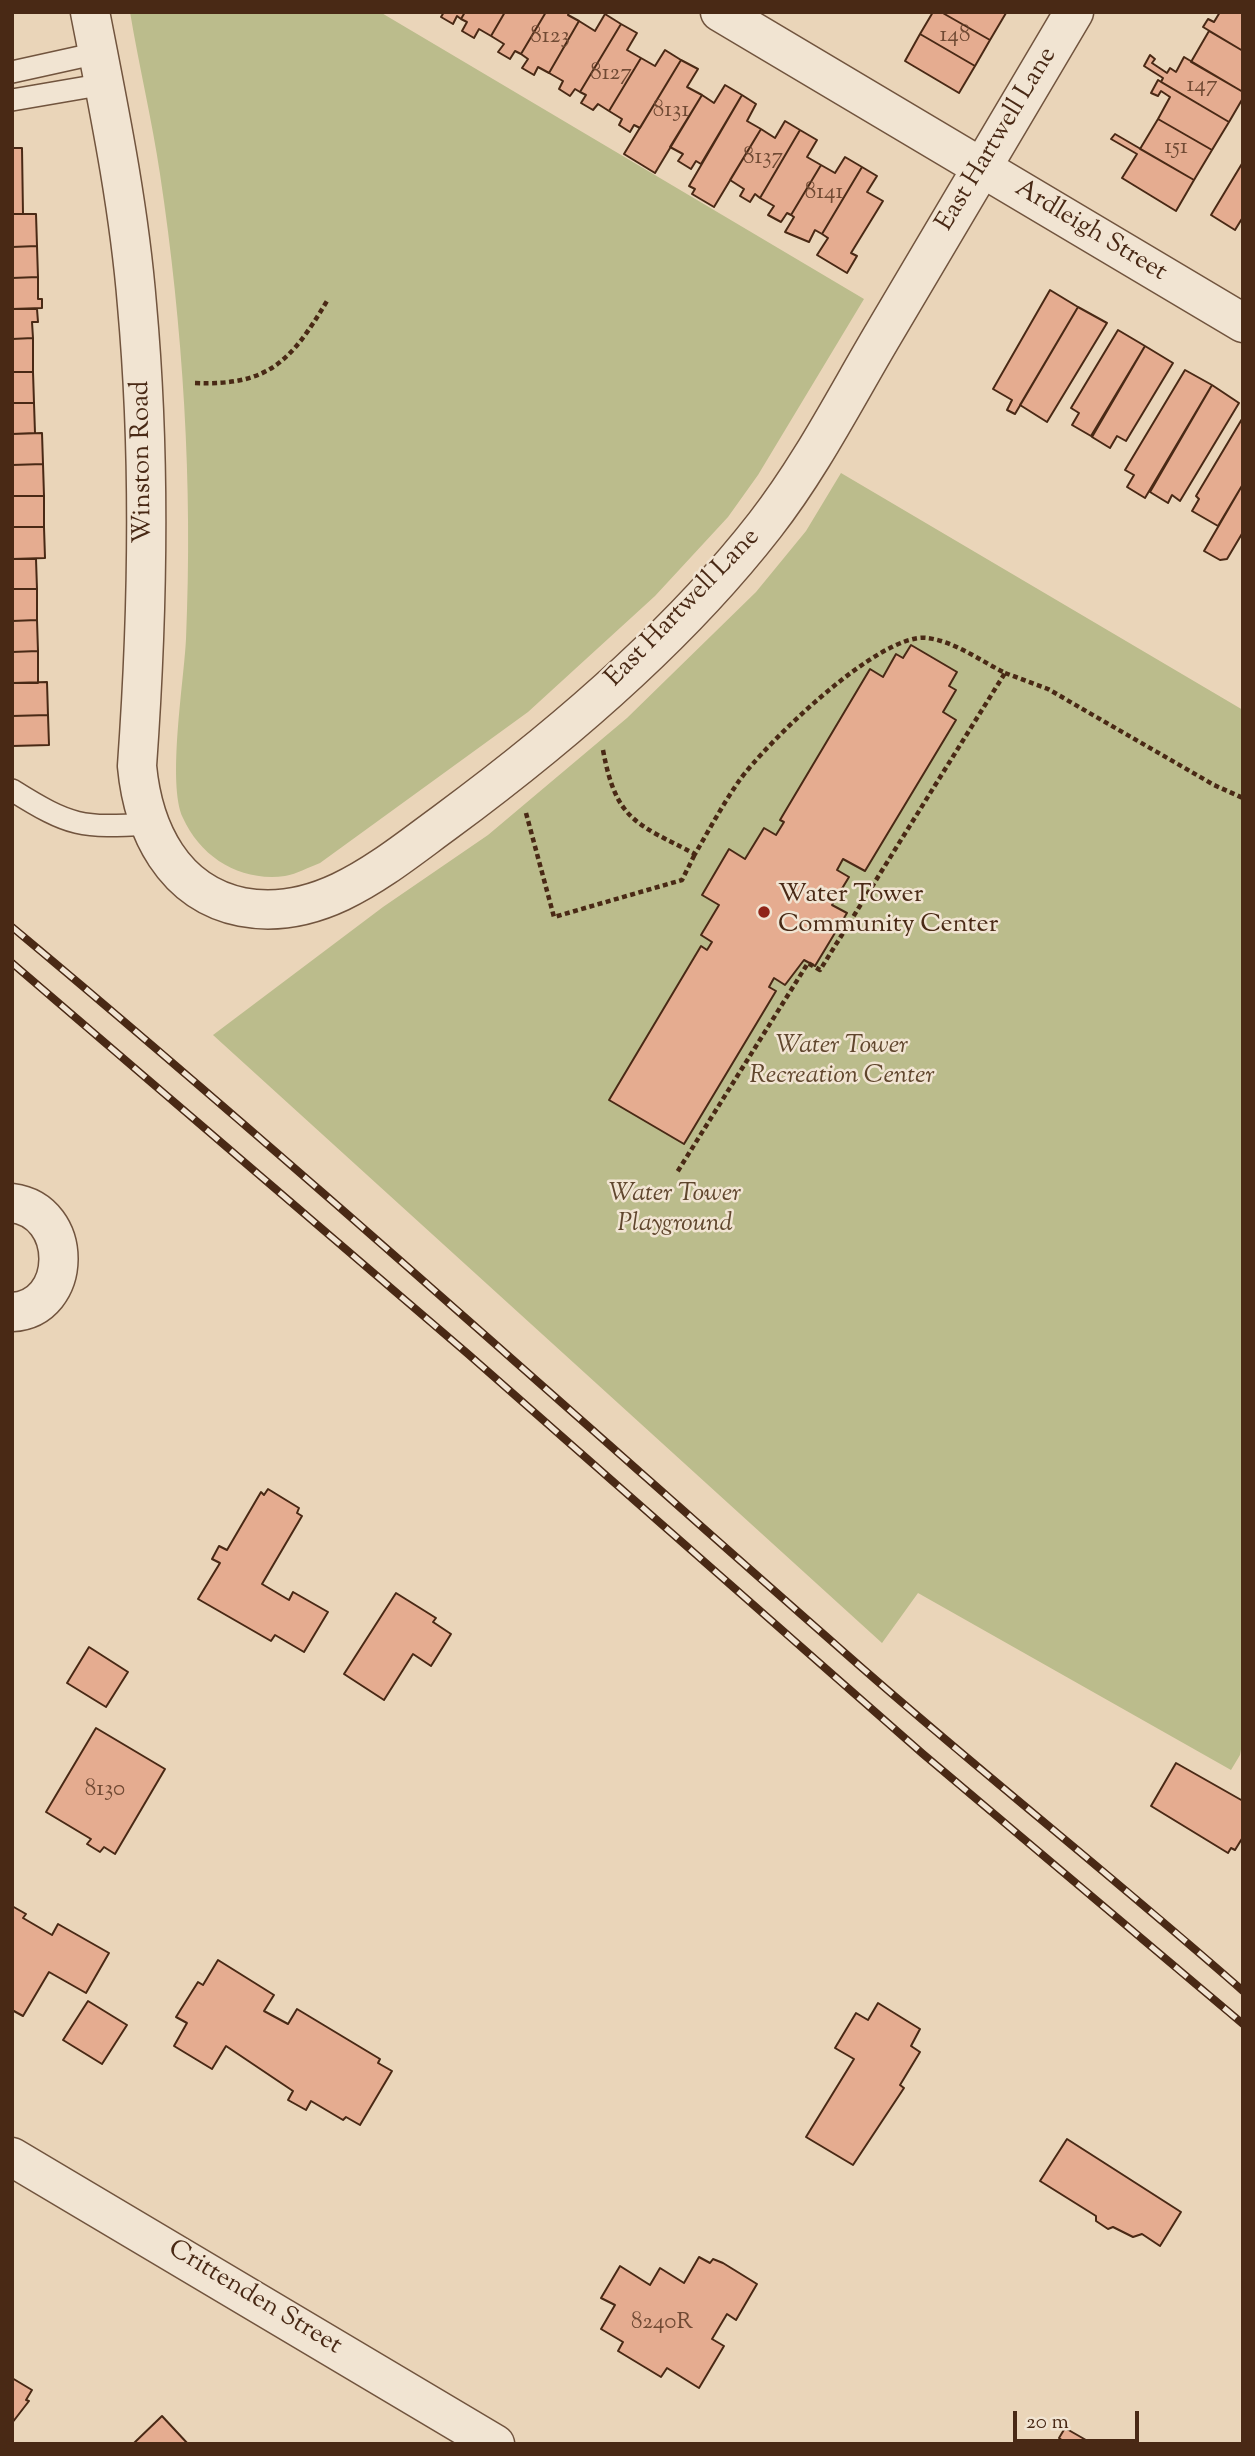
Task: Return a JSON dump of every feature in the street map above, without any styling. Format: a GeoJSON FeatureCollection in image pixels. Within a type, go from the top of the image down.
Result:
{"type":"FeatureCollection","features":[{"type":"Feature","properties":{"kind":"street","name":"Winston Road"},"geometry":{"type":"LineString","coordinates":[[90,12],[124,200],[137,303],[144,391],[147,545],[137,766],[140,793],[149,824],[162,852],[178,874],[204,892]]}},
{"type":"Feature","properties":{"kind":"street","name":"Ardleigh Street"},"geometry":{"type":"LineString","coordinates":[[720,12],[1243,323]]}},
{"type":"Feature","properties":{"kind":"street","name":"East Hartwell Lane"},"geometry":{"type":"LineString","coordinates":[[204,892],[234,905],[263,911],[291,909],[322,901],[350,887],[484,794],[634,664],[698,602],[772,516],[813,453],[1074,12]]}},
{"type":"Feature","properties":{"kind":"street"},"geometry":{"type":"LineString","coordinates":[[12,1203],[40,1214],[53,1230],[60,1249],[59,1270],[51,1289],[36,1303],[12,1312]]}},
{"type":"Feature","properties":{"kind":"street","name":"Crittenden Street"},"geometry":{"type":"LineString","coordinates":[[12,2157],[495,2444]]}},
{"type":"Feature","properties":{"kind":"lane"},"geometry":{"type":"LineString","coordinates":[[12,72],[102,69]]}},
{"type":"Feature","properties":{"kind":"lane"},"geometry":{"type":"LineString","coordinates":[[12,100],[102,69]]}},
{"type":"Feature","properties":{"kind":"lane"},"geometry":{"type":"LineString","coordinates":[[12,790],[67,822],[94,827],[149,824]]}},
{"type":"Feature","properties":{"kind":"path"},"geometry":{"type":"LineString","coordinates":[[195,383],[238,382],[263,375],[287,359],[327,302]]}},
{"type":"Feature","properties":{"kind":"path"},"geometry":{"type":"LineString","coordinates":[[526,813],[554,917],[682,880],[739,781],[767,746],[851,673],[886,647],[926,637],[948,644],[1005,673],[1048,689],[1214,785],[1243,798]]}},
{"type":"Feature","properties":{"kind":"path"},"geometry":{"type":"LineString","coordinates":[[676,1174],[808,963],[820,970],[1005,673]]}},
{"type":"Feature","properties":{"kind":"path"},"geometry":{"type":"LineString","coordinates":[[603,750],[619,805],[631,819],[695,854]]}},
{"type":"Feature","properties":{"kind":"green space"},"geometry":{"type":"Polygon","coordinates":[[[130,12],[380,12],[864,299],[758,475],[728,517],[655,596],[528,712],[320,863],[285,876],[269,877],[238,871],[212,856],[191,832],[178,802],[176,757],[188,581],[184,406],[168,232],[157,154],[130,12]]]}},
{"type":"Feature","properties":{"kind":"green space","name":"Water Tower Recreation Center"},"geometry":{"type":"Polygon","coordinates":[[[841,473],[1243,710],[1243,1738],[1240,1755],[1231,1770],[918,1593],[882,1643],[213,1035],[383,907],[488,835],[627,718],[756,592],[806,531],[841,473]]]}},
{"type":"Feature","properties":{"kind":"building"},"geometry":{"type":"Polygon","coordinates":[[[444,12],[465,12],[461,19],[457,16],[453,24],[441,17],[444,12]]]}},
{"type":"Feature","properties":{"kind":"building"},"geometry":{"type":"Polygon","coordinates":[[[465,12],[505,12],[491,36],[479,29],[474,38],[462,31],[467,22],[461,19],[465,12]]]}},
{"type":"Feature","properties":{"kind":"building"},"geometry":{"type":"Polygon","coordinates":[[[505,12],[546,12],[521,54],[515,51],[510,59],[498,52],[504,44],[491,36],[505,12]]]}},
{"type":"Feature","properties":{"kind":"building"},"geometry":{"type":"Polygon","coordinates":[[[546,12],[569,12],[568,15],[579,21],[549,73],[538,67],[534,75],[522,68],[528,59],[521,54],[546,12]]]}},
{"type":"Feature","properties":{"kind":"building"},"geometry":{"type":"Polygon","coordinates":[[[933,12],[941,12],[990,40],[975,66],[920,34],[933,12]]]}},
{"type":"Feature","properties":{"kind":"building"},"geometry":{"type":"Polygon","coordinates":[[[941,12],[1004,12],[1006,13],[990,40],[941,12]]]}},
{"type":"Feature","properties":{"kind":"building"},"geometry":{"type":"Polygon","coordinates":[[[1220,12],[1243,12],[1243,51],[1203,27],[1208,19],[1214,22],[1220,12]]]}},
{"type":"Feature","properties":{"kind":"building"},"geometry":{"type":"Polygon","coordinates":[[[605,14],[621,24],[580,92],[575,89],[570,96],[559,89],[563,81],[549,73],[579,21],[595,31],[605,14]]]}},
{"type":"Feature","properties":{"kind":"building"},"geometry":{"type":"Polygon","coordinates":[[[621,24],[637,33],[627,50],[641,58],[609,111],[598,104],[593,110],[581,103],[586,95],[580,92],[621,24]]]}},
{"type":"Feature","properties":{"kind":"building"},"geometry":{"type":"Polygon","coordinates":[[[1209,31],[1243,51],[1243,92],[1191,62],[1209,31]]]}},
{"type":"Feature","properties":{"kind":"building"},"geometry":{"type":"Polygon","coordinates":[[[920,34],[975,66],[959,93],[905,61],[920,34]]]}},
{"type":"Feature","properties":{"kind":"building"},"geometry":{"type":"Polygon","coordinates":[[[665,50],[681,60],[640,128],[634,125],[630,132],[619,125],[622,119],[609,111],[641,58],[655,66],[665,50]]]}},
{"type":"Feature","properties":{"kind":"building"},"geometry":{"type":"Polygon","coordinates":[[[1150,55],[1155,59],[1152,63],[1167,73],[1170,68],[1176,72],[1184,57],[1243,92],[1243,98],[1229,122],[1161,82],[1163,78],[1144,66],[1150,55]]]}},
{"type":"Feature","properties":{"kind":"building"},"geometry":{"type":"Polygon","coordinates":[[[681,60],[698,69],[687,87],[702,95],[655,173],[624,154],[681,60]]]}},
{"type":"Feature","properties":{"kind":"building"},"geometry":{"type":"Polygon","coordinates":[[[1158,80],[1229,122],[1212,150],[1158,119],[1170,97],[1161,91],[1158,96],[1151,93],[1158,80]]]}},
{"type":"Feature","properties":{"kind":"building"},"geometry":{"type":"Polygon","coordinates":[[[725,85],[742,95],[701,164],[696,161],[691,169],[678,161],[683,154],[670,147],[702,95],[714,103],[725,85]]]}},
{"type":"Feature","properties":{"kind":"building"},"geometry":{"type":"Polygon","coordinates":[[[742,95],[756,104],[747,121],[761,129],[714,207],[692,194],[695,189],[689,186],[742,95]]]}},
{"type":"Feature","properties":{"kind":"building"},"geometry":{"type":"Polygon","coordinates":[[[1158,119],[1212,150],[1194,180],[1140,149],[1158,119]]]}},
{"type":"Feature","properties":{"kind":"building"},"geometry":{"type":"Polygon","coordinates":[[[785,121],[800,130],[760,198],[755,194],[750,202],[740,196],[744,189],[730,180],[761,129],[775,138],[785,121]]]}},
{"type":"Feature","properties":{"kind":"building"},"geometry":{"type":"Polygon","coordinates":[[[800,130],[817,140],[807,157],[821,165],[791,215],[787,213],[781,222],[768,215],[774,206],[760,198],[800,130]]]}},
{"type":"Feature","properties":{"kind":"building"},"geometry":{"type":"Polygon","coordinates":[[[1115,134],[1194,180],[1176,211],[1122,178],[1137,154],[1111,139],[1115,134]]]}},
{"type":"Feature","properties":{"kind":"building"},"geometry":{"type":"Polygon","coordinates":[[[12,148],[22,148],[23,214],[12,214],[12,148]]]}},
{"type":"Feature","properties":{"kind":"building"},"geometry":{"type":"Polygon","coordinates":[[[845,157],[862,167],[822,234],[815,230],[809,242],[785,232],[794,217],[791,215],[821,165],[835,173],[845,157]]]}},
{"type":"Feature","properties":{"kind":"building"},"geometry":{"type":"Polygon","coordinates":[[[1243,162],[1243,217],[1235,230],[1211,215],[1243,162]]]}},
{"type":"Feature","properties":{"kind":"building"},"geometry":{"type":"Polygon","coordinates":[[[862,167],[877,176],[867,192],[883,201],[851,253],[857,256],[847,273],[817,255],[828,238],[822,234],[862,167]]]}},
{"type":"Feature","properties":{"kind":"building"},"geometry":{"type":"Polygon","coordinates":[[[12,214],[36,214],[37,246],[12,247],[12,214]]]}},
{"type":"Feature","properties":{"kind":"building"},"geometry":{"type":"Polygon","coordinates":[[[37,246],[38,277],[12,278],[12,247],[37,246]]]}},
{"type":"Feature","properties":{"kind":"building"},"geometry":{"type":"Polygon","coordinates":[[[38,277],[38,299],[42,299],[42,308],[12,309],[12,278],[38,277]]]}},
{"type":"Feature","properties":{"kind":"building"},"geometry":{"type":"Polygon","coordinates":[[[1050,290],[1078,307],[1015,414],[1007,410],[1012,400],[993,389],[1050,290]]]}},
{"type":"Feature","properties":{"kind":"building"},"geometry":{"type":"Polygon","coordinates":[[[1078,307],[1107,323],[1047,422],[1020,405],[1078,307]]]}},
{"type":"Feature","properties":{"kind":"building"},"geometry":{"type":"Polygon","coordinates":[[[12,309],[37,309],[38,322],[32,322],[33,338],[12,339],[12,309]]]}},
{"type":"Feature","properties":{"kind":"building"},"geometry":{"type":"Polygon","coordinates":[[[1118,330],[1145,346],[1091,436],[1072,425],[1079,413],[1071,408],[1118,330]]]}},
{"type":"Feature","properties":{"kind":"building"},"geometry":{"type":"Polygon","coordinates":[[[33,338],[33,372],[12,372],[12,339],[33,338]]]}},
{"type":"Feature","properties":{"kind":"building"},"geometry":{"type":"Polygon","coordinates":[[[1145,346],[1173,363],[1126,441],[1117,436],[1110,448],[1092,437],[1145,346]]]}},
{"type":"Feature","properties":{"kind":"building"},"geometry":{"type":"Polygon","coordinates":[[[1185,370],[1212,385],[1145,498],[1127,487],[1134,475],[1125,470],[1185,370]]]}},
{"type":"Feature","properties":{"kind":"building"},"geometry":{"type":"Polygon","coordinates":[[[12,372],[33,372],[34,403],[12,403],[12,372]]]}},
{"type":"Feature","properties":{"kind":"building"},"geometry":{"type":"Polygon","coordinates":[[[1212,385],[1239,403],[1180,501],[1172,495],[1168,503],[1150,492],[1212,385]]]}},
{"type":"Feature","properties":{"kind":"building"},"geometry":{"type":"Polygon","coordinates":[[[12,403],[34,403],[35,433],[12,434],[12,403]]]}},
{"type":"Feature","properties":{"kind":"building"},"geometry":{"type":"Polygon","coordinates":[[[1242,419],[1243,484],[1218,526],[1192,511],[1199,499],[1196,496],[1242,419]]]}},
{"type":"Feature","properties":{"kind":"building"},"geometry":{"type":"Polygon","coordinates":[[[42,433],[43,464],[12,465],[12,434],[42,433]]]}},
{"type":"Feature","properties":{"kind":"building"},"geometry":{"type":"Polygon","coordinates":[[[43,464],[44,496],[12,496],[12,465],[43,464]]]}},
{"type":"Feature","properties":{"kind":"building"},"geometry":{"type":"Polygon","coordinates":[[[1243,484],[1243,532],[1227,559],[1220,560],[1204,551],[1243,484]]]}},
{"type":"Feature","properties":{"kind":"building"},"geometry":{"type":"Polygon","coordinates":[[[12,496],[44,496],[44,527],[12,527],[12,496]]]}},
{"type":"Feature","properties":{"kind":"building"},"geometry":{"type":"Polygon","coordinates":[[[12,527],[44,527],[45,558],[12,559],[12,527]]]}},
{"type":"Feature","properties":{"kind":"building"},"geometry":{"type":"Polygon","coordinates":[[[12,559],[36,559],[37,589],[12,589],[12,559]]]}},
{"type":"Feature","properties":{"kind":"building"},"geometry":{"type":"Polygon","coordinates":[[[12,589],[37,589],[37,620],[12,621],[12,589]]]}},
{"type":"Feature","properties":{"kind":"building"},"geometry":{"type":"Polygon","coordinates":[[[37,620],[38,651],[12,652],[12,621],[37,620]]]}},
{"type":"Feature","properties":{"kind":"building","name":"Water Tower Recreation Center"},"geometry":{"type":"Polygon","coordinates":[[[911,645],[957,672],[949,686],[956,690],[943,712],[956,720],[865,871],[843,859],[837,870],[849,877],[832,905],[847,913],[815,966],[804,960],[785,985],[774,978],[769,987],[776,991],[684,1144],[609,1100],[701,946],[707,950],[712,942],[701,935],[719,905],[702,895],[729,849],[745,859],[764,828],[776,835],[784,822],[780,820],[870,669],[883,677],[896,654],[903,658],[911,645]]]}},
{"type":"Feature","properties":{"kind":"building"},"geometry":{"type":"Polygon","coordinates":[[[38,651],[38,683],[12,683],[12,652],[38,651]]]}},
{"type":"Feature","properties":{"kind":"building"},"geometry":{"type":"Polygon","coordinates":[[[47,682],[48,715],[12,716],[12,683],[47,682]]]}},
{"type":"Feature","properties":{"kind":"building"},"geometry":{"type":"Polygon","coordinates":[[[48,715],[49,745],[12,746],[12,716],[48,715]]]}},
{"type":"Feature","properties":{"kind":"building"},"geometry":{"type":"Polygon","coordinates":[[[268,1489],[299,1508],[297,1513],[302,1516],[262,1584],[289,1600],[293,1592],[328,1612],[304,1652],[275,1635],[271,1641],[198,1599],[220,1563],[212,1559],[219,1546],[227,1550],[261,1492],[264,1495],[268,1489]]]}},
{"type":"Feature","properties":{"kind":"building"},"geometry":{"type":"Polygon","coordinates":[[[396,1593],[436,1618],[433,1622],[451,1634],[431,1666],[413,1654],[384,1700],[344,1674],[396,1593]]]}},
{"type":"Feature","properties":{"kind":"building"},"geometry":{"type":"Polygon","coordinates":[[[89,1647],[128,1672],[106,1707],[67,1683],[89,1647]]]}},
{"type":"Feature","properties":{"kind":"building"},"geometry":{"type":"Polygon","coordinates":[[[96,1728],[165,1769],[115,1854],[104,1847],[100,1852],[87,1844],[91,1839],[46,1812],[96,1728]]]}},
{"type":"Feature","properties":{"kind":"building"},"geometry":{"type":"Polygon","coordinates":[[[1176,1763],[1243,1801],[1243,1837],[1235,1850],[1231,1848],[1228,1853],[1151,1806],[1176,1763]]]}},
{"type":"Feature","properties":{"kind":"building"},"geometry":{"type":"Polygon","coordinates":[[[12,1906],[26,1914],[23,1918],[52,1935],[58,1924],[109,1953],[86,1993],[49,1972],[23,2016],[12,2010],[12,1906]]]}},
{"type":"Feature","properties":{"kind":"building"},"geometry":{"type":"Polygon","coordinates":[[[218,1960],[274,1995],[264,2011],[288,2024],[297,2009],[380,2059],[378,2063],[392,2071],[360,2125],[346,2117],[343,2120],[311,2101],[306,2110],[288,2100],[293,2091],[226,2046],[212,2069],[174,2046],[187,2023],[176,2017],[198,1982],[203,1985],[218,1960]]]}},
{"type":"Feature","properties":{"kind":"building"},"geometry":{"type":"Polygon","coordinates":[[[88,2001],[127,2025],[102,2064],[63,2040],[88,2001]]]}},
{"type":"Feature","properties":{"kind":"building"},"geometry":{"type":"Polygon","coordinates":[[[878,2003],[920,2029],[911,2046],[920,2052],[900,2085],[904,2088],[853,2165],[806,2137],[854,2059],[835,2048],[856,2013],[868,2020],[878,2003]]]}},
{"type":"Feature","properties":{"kind":"building"},"geometry":{"type":"Polygon","coordinates":[[[1067,2139],[1181,2212],[1160,2246],[1142,2234],[1133,2237],[1113,2227],[1108,2229],[1096,2221],[1096,2216],[1040,2181],[1067,2139]]]}},
{"type":"Feature","properties":{"kind":"building"},"geometry":{"type":"Polygon","coordinates":[[[699,2257],[710,2263],[713,2259],[723,2263],[757,2284],[736,2320],[727,2314],[712,2339],[724,2346],[699,2388],[667,2368],[661,2377],[618,2351],[623,2342],[601,2329],[615,2305],[601,2298],[620,2266],[650,2285],[660,2268],[684,2283],[699,2257]]]}},
{"type":"Feature","properties":{"kind":"building"},"geometry":{"type":"Polygon","coordinates":[[[12,2378],[32,2390],[26,2400],[29,2401],[12,2423],[12,2378]]]}},
{"type":"Feature","properties":{"kind":"building"},"geometry":{"type":"Polygon","coordinates":[[[162,2416],[188,2444],[133,2444],[162,2416]]]}},
{"type":"Feature","properties":{"kind":"building"},"geometry":{"type":"Polygon","coordinates":[[[1065,2428],[1093,2444],[1061,2444],[1063,2441],[1059,2438],[1065,2428]]]}},
{"type":"Feature","properties":{"kind":"railway"},"geometry":{"type":"LineString","coordinates":[[12,927],[336,1204],[869,1674],[1243,1991]]}},
{"type":"Feature","properties":{"kind":"railway"},"geometry":{"type":"LineString","coordinates":[[12,963],[468,1354],[923,1754],[1243,2024]]}},
{"type":"Feature","properties":{"kind":"place","name":"Water Tower Community Center"},"geometry":{"type":"Point","coordinates":[764,912]}},
{"type":"Feature","properties":{"kind":"park label","name":"Water Tower Playground"},"geometry":{"type":"Point","coordinates":[675,1211]}}]}
